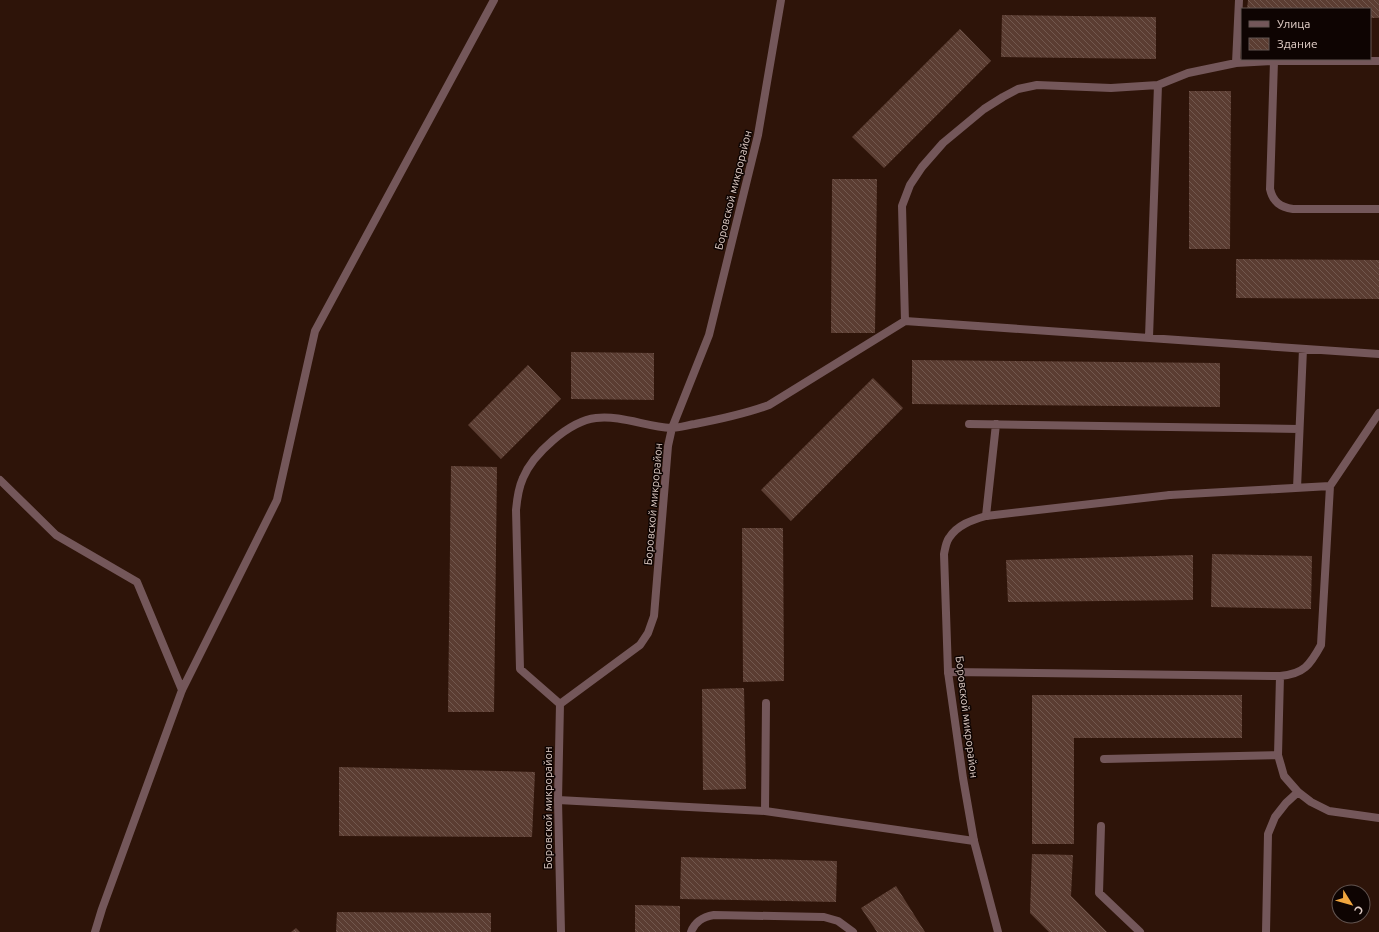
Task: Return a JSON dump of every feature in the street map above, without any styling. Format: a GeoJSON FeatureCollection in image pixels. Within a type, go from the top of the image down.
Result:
{"type":"FeatureCollection","features":[{"type":"Feature","properties":{"kind":"street"},"geometry":{"type":"LineString","coordinates":[[95,932],[182,690],[277,500],[315,332],[494,0]]}},
{"type":"Feature","properties":{"kind":"street","name":"Боровской микрорайон"},"geometry":{"type":"LineString","coordinates":[[561,932],[558,800],[560,704],[640,645],[648,633],[654,616],[668,446],[672,428],[708,335],[758,135],[781,0]]}},
{"type":"Feature","properties":{"kind":"street"},"geometry":{"type":"LineString","coordinates":[[1236,63],[1239,0]]}},
{"type":"Feature","properties":{"kind":"street"},"geometry":{"type":"LineString","coordinates":[[906,321],[902,206],[910,185],[922,167],[943,143],[984,109],[1003,97],[1018,89],[1037,85],[1111,88],[1158,85],[1188,73],[1236,63],[1274,61],[1379,61]]}},
{"type":"Feature","properties":{"kind":"street"},"geometry":{"type":"LineString","coordinates":[[1274,61],[1270,189],[1272,197],[1277,204],[1285,208],[1293,209],[1379,209]]}},
{"type":"Feature","properties":{"kind":"street"},"geometry":{"type":"LineString","coordinates":[[1149,337],[1158,85]]}},
{"type":"Feature","properties":{"kind":"street"},"geometry":{"type":"LineString","coordinates":[[560,704],[523,672],[519,665],[516,510],[518,492],[523,477],[536,458],[564,432],[580,423],[596,418],[612,418],[672,428],[734,417],[769,406],[906,321],[1379,354]]}},
{"type":"Feature","properties":{"kind":"street"},"geometry":{"type":"LineString","coordinates":[[1297,488],[1303,349]]}},
{"type":"Feature","properties":{"kind":"street"},"geometry":{"type":"LineString","coordinates":[[948,672],[1289,676],[1299,672],[1308,666],[1321,646],[1330,486],[1379,413]]}},
{"type":"Feature","properties":{"kind":"street"},"geometry":{"type":"LineString","coordinates":[[969,424],[1299,429]]}},
{"type":"Feature","properties":{"kind":"street"},"geometry":{"type":"LineString","coordinates":[[986,516],[996,424]]}},
{"type":"Feature","properties":{"kind":"street"},"geometry":{"type":"LineString","coordinates":[[0,480],[56,535],[137,582],[182,690]]}},
{"type":"Feature","properties":{"kind":"street","name":"Боровской микрорайон"},"geometry":{"type":"LineString","coordinates":[[998,932],[974,841],[963,778],[948,672],[944,554],[948,539],[960,526],[986,516],[1170,495],[1330,486]]}},
{"type":"Feature","properties":{"kind":"street"},"geometry":{"type":"LineString","coordinates":[[1280,676],[1278,755],[1284,776],[1298,792],[1311,802],[1329,811],[1379,818]]}},
{"type":"Feature","properties":{"kind":"street"},"geometry":{"type":"LineString","coordinates":[[765,811],[766,703]]}},
{"type":"Feature","properties":{"kind":"street"},"geometry":{"type":"LineString","coordinates":[[1104,759],[1278,755]]}},
{"type":"Feature","properties":{"kind":"street"},"geometry":{"type":"LineString","coordinates":[[1266,932],[1268,834],[1275,817],[1286,803],[1298,792]]}},
{"type":"Feature","properties":{"kind":"street"},"geometry":{"type":"LineString","coordinates":[[558,800],[765,811],[974,841]]}},
{"type":"Feature","properties":{"kind":"street"},"geometry":{"type":"LineString","coordinates":[[1101,826],[1099,893],[1140,932]]}},
{"type":"Feature","properties":{"kind":"street"},"geometry":{"type":"LineString","coordinates":[[691,932],[694,925],[699,920],[706,916],[714,915],[824,917],[838,921],[853,932]]}},
{"type":"Feature","properties":{"kind":"building"},"geometry":{"type":"Polygon","coordinates":[[[1248,0],[1379,0],[1379,18],[1371,18],[1371,8],[1247,8],[1248,0]]]}},
{"type":"Feature","properties":{"kind":"building"},"geometry":{"type":"Polygon","coordinates":[[[1002,15],[1156,17],[1156,59],[1001,57],[1002,15]]]}},
{"type":"Feature","properties":{"kind":"building"},"geometry":{"type":"Polygon","coordinates":[[[960,29],[991,61],[884,168],[852,137],[960,29]]]}},
{"type":"Feature","properties":{"kind":"building"},"geometry":{"type":"Polygon","coordinates":[[[1189,91],[1231,91],[1230,249],[1189,249],[1189,91]]]}},
{"type":"Feature","properties":{"kind":"building"},"geometry":{"type":"Polygon","coordinates":[[[832,179],[877,179],[875,333],[831,333],[832,179]]]}},
{"type":"Feature","properties":{"kind":"building"},"geometry":{"type":"Polygon","coordinates":[[[1236,259],[1379,260],[1379,299],[1236,298],[1236,259]]]}},
{"type":"Feature","properties":{"kind":"building"},"geometry":{"type":"Polygon","coordinates":[[[571,352],[654,353],[654,400],[571,399],[571,352]]]}},
{"type":"Feature","properties":{"kind":"building"},"geometry":{"type":"Polygon","coordinates":[[[912,360],[1220,363],[1220,407],[912,404],[912,360]]]}},
{"type":"Feature","properties":{"kind":"building"},"geometry":{"type":"Polygon","coordinates":[[[528,365],[561,399],[501,459],[468,425],[528,365]]]}},
{"type":"Feature","properties":{"kind":"building"},"geometry":{"type":"Polygon","coordinates":[[[873,378],[903,408],[791,521],[761,490],[873,378]]]}},
{"type":"Feature","properties":{"kind":"building"},"geometry":{"type":"Polygon","coordinates":[[[451,466],[497,467],[494,712],[448,712],[451,466]]]}},
{"type":"Feature","properties":{"kind":"building"},"geometry":{"type":"Polygon","coordinates":[[[742,528],[783,528],[784,681],[743,682],[742,528]]]}},
{"type":"Feature","properties":{"kind":"building"},"geometry":{"type":"Polygon","coordinates":[[[1212,554],[1312,556],[1311,609],[1211,607],[1212,554]]]}},
{"type":"Feature","properties":{"kind":"building"},"geometry":{"type":"Polygon","coordinates":[[[1193,555],[1193,600],[1008,602],[1006,560],[1193,555]]]}},
{"type":"Feature","properties":{"kind":"building"},"geometry":{"type":"Polygon","coordinates":[[[744,688],[746,789],[703,790],[702,689],[744,688]]]}},
{"type":"Feature","properties":{"kind":"building"},"geometry":{"type":"Polygon","coordinates":[[[1032,695],[1242,695],[1242,738],[1074,738],[1074,844],[1032,844],[1032,695]]]}},
{"type":"Feature","properties":{"kind":"building"},"geometry":{"type":"Polygon","coordinates":[[[339,767],[535,772],[532,837],[339,836],[339,767]]]}},
{"type":"Feature","properties":{"kind":"building"},"geometry":{"type":"Polygon","coordinates":[[[1032,854],[1073,855],[1071,896],[1107,932],[1049,932],[1030,913],[1032,854]]]}},
{"type":"Feature","properties":{"kind":"building"},"geometry":{"type":"Polygon","coordinates":[[[681,857],[837,861],[836,902],[680,899],[681,857]]]}},
{"type":"Feature","properties":{"kind":"building"},"geometry":{"type":"Polygon","coordinates":[[[896,886],[925,932],[877,932],[861,908],[896,886]]]}},
{"type":"Feature","properties":{"kind":"building"},"geometry":{"type":"Polygon","coordinates":[[[635,905],[680,906],[680,932],[635,932],[635,905]]]}},
{"type":"Feature","properties":{"kind":"building"},"geometry":{"type":"Polygon","coordinates":[[[337,912],[491,913],[491,932],[336,932],[337,912]]]}},
{"type":"Feature","properties":{"kind":"building"},"geometry":{"type":"Polygon","coordinates":[[[296,928],[300,932],[291,932],[296,928]]]}}]}
